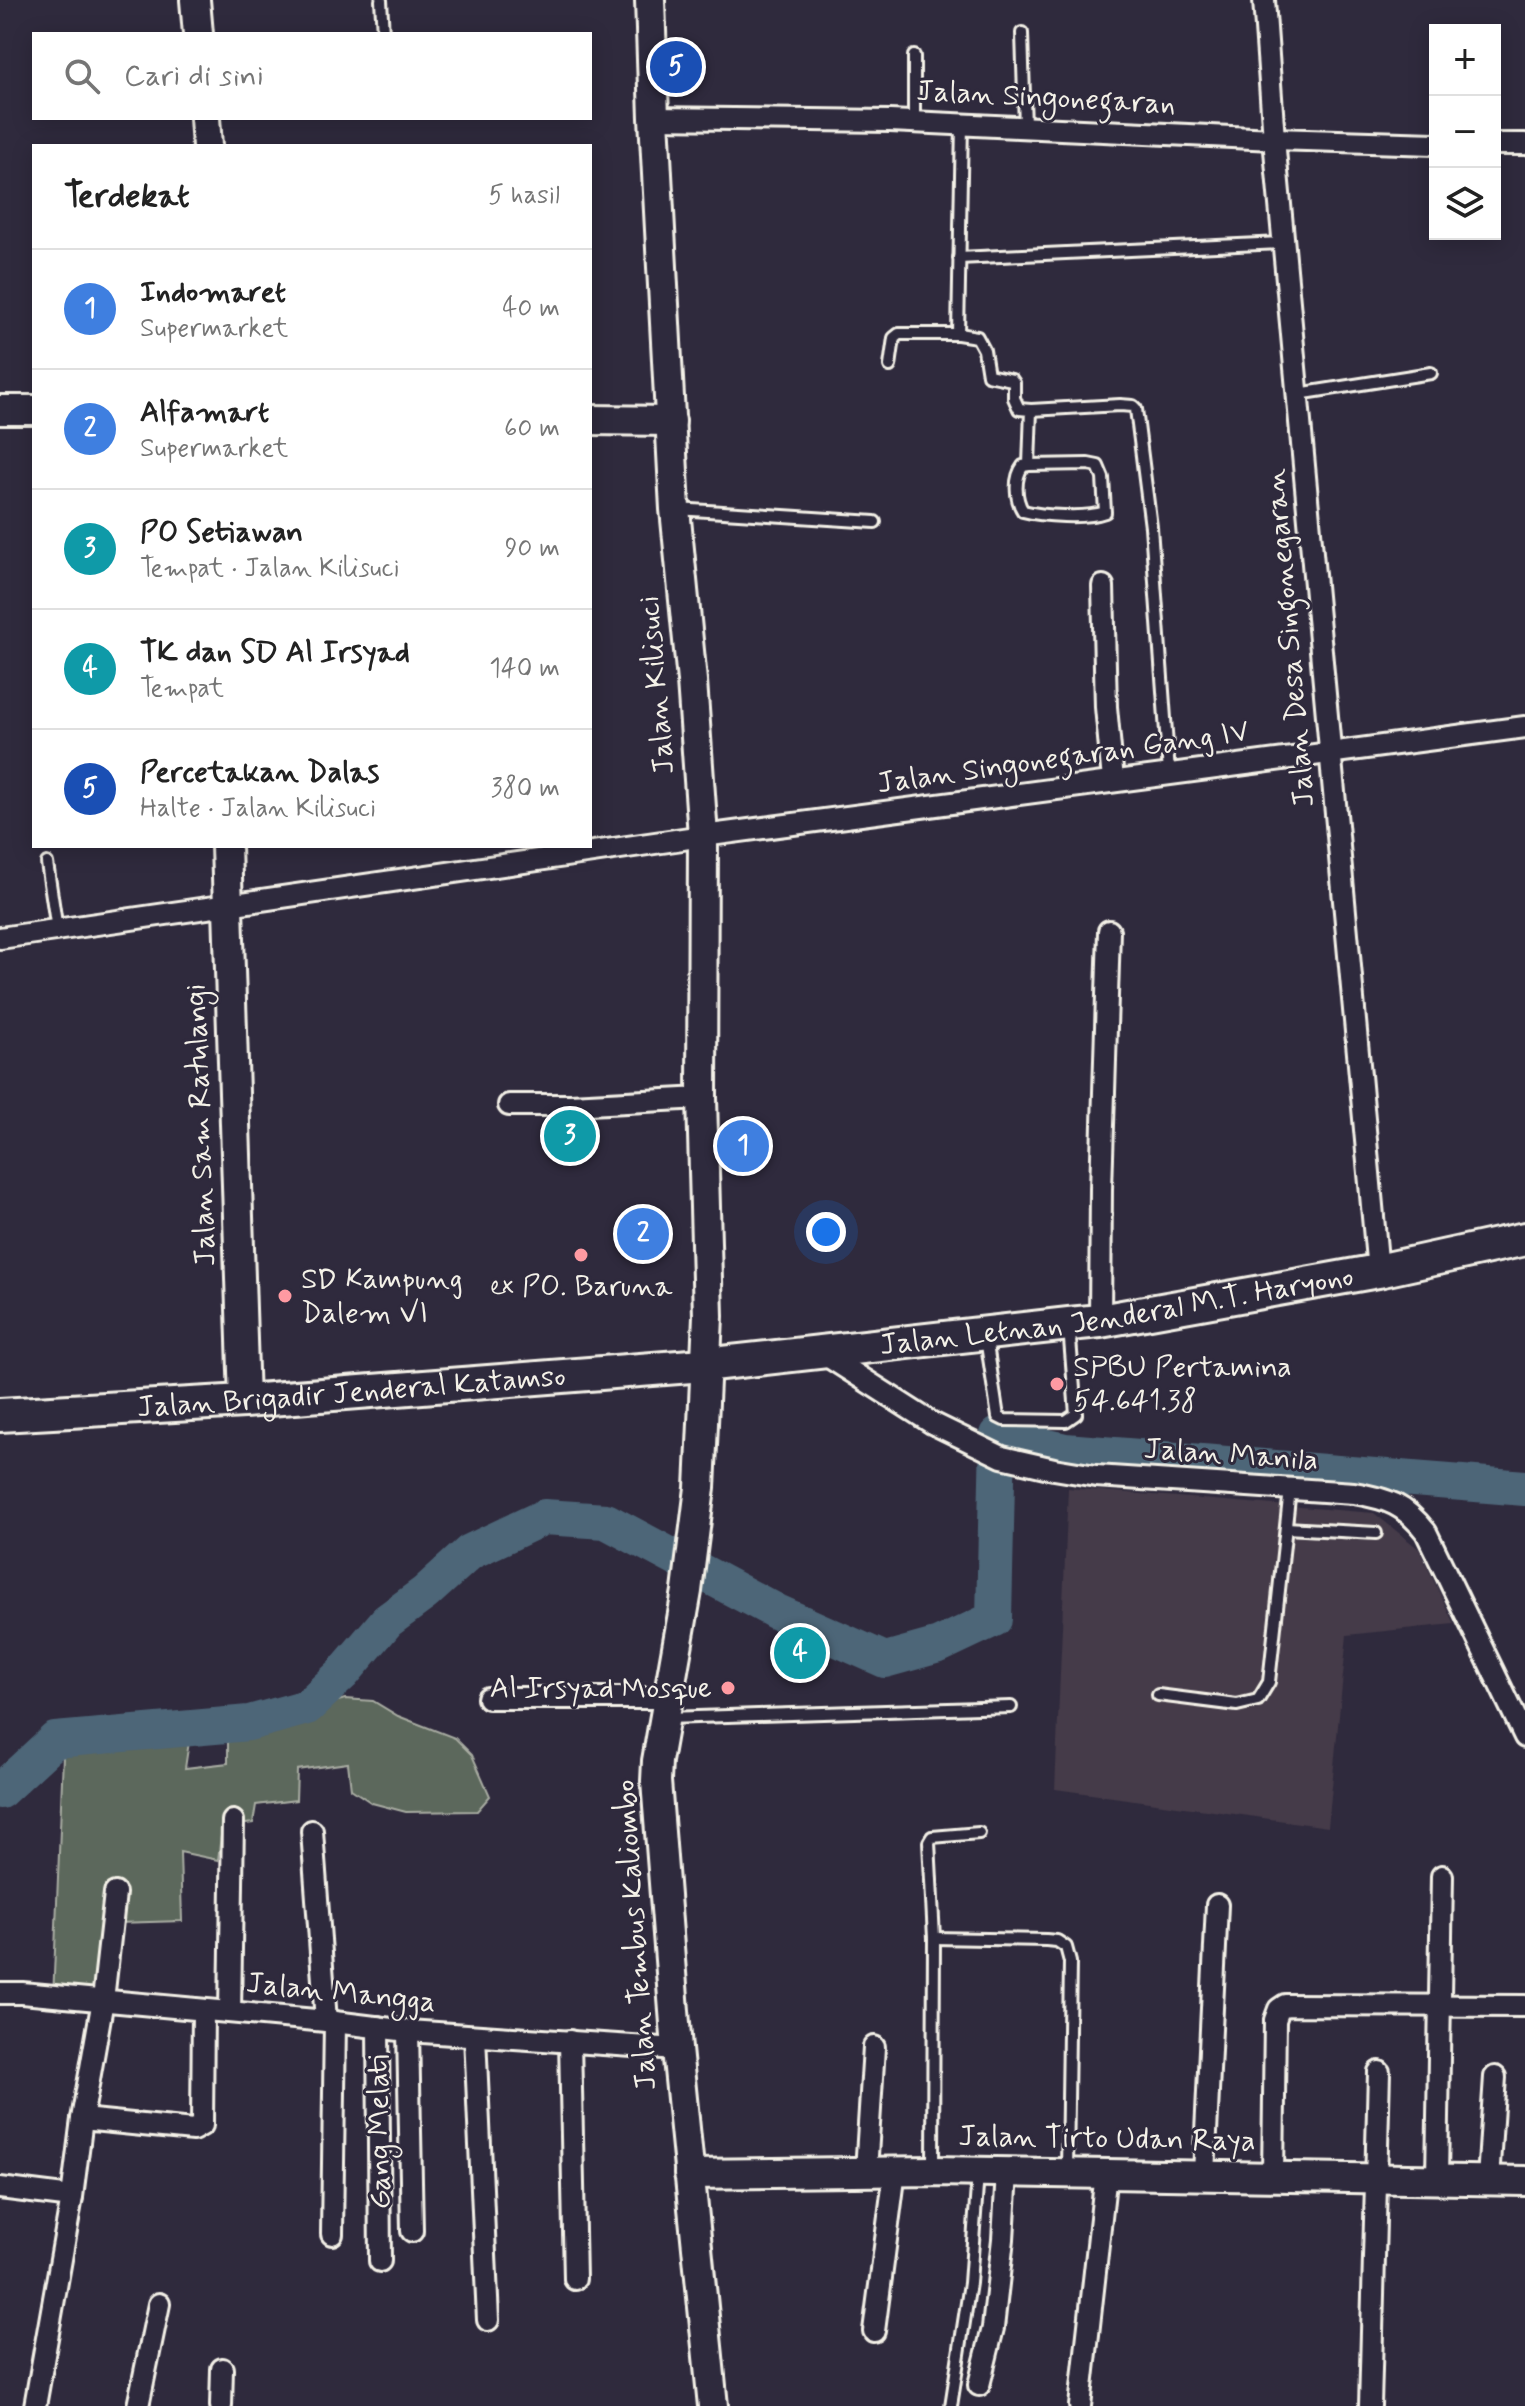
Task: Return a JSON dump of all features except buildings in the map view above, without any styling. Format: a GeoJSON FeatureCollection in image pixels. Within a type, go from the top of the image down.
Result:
{"type":"FeatureCollection","features":[{"type":"Feature","properties":{"kind":"main road"},"geometry":{"type":"LineString","coordinates":[[195,0],[198,32]]}},
{"type":"Feature","properties":{"kind":"main road","name":"Jalan Kilisuci"},"geometry":{"type":"LineString","coordinates":[[650,0],[675,509],[703,836],[702,1098],[708,1316],[704,1365]]}},
{"type":"Feature","properties":{"kind":"main road"},"geometry":{"type":"LineString","coordinates":[[205,120],[207,144]]}},
{"type":"Feature","properties":{"kind":"main road"},"geometry":{"type":"LineString","coordinates":[[0,410],[32,410]]}},
{"type":"Feature","properties":{"kind":"main road"},"geometry":{"type":"LineString","coordinates":[[592,420],[671,421]]}},
{"type":"Feature","properties":{"kind":"main road","name":"Jalan Sam Ratulangi"},"geometry":{"type":"LineString","coordinates":[[226,848],[244,1401]]}},
{"type":"Feature","properties":{"kind":"main road","name":"Jalan Letnan Jenderal M.T. Haryono"},"geometry":{"type":"LineString","coordinates":[[704,1365],[1100,1321],[1378,1271],[1525,1239]]}},
{"type":"Feature","properties":{"kind":"main road","name":"Jalan Brigadir Jenderal Katamso"},"geometry":{"type":"LineString","coordinates":[[0,1415],[244,1401],[704,1365]]}},
{"type":"Feature","properties":{"kind":"main road","name":"Jalan Tembus Kaliombo"},"geometry":{"type":"LineString","coordinates":[[704,1365],[700,1488],[693,1550],[656,1781],[677,2049],[713,2406]]}},
{"type":"Feature","properties":{"kind":"main road","name":"Jalan Tirto Udan Raya"},"geometry":{"type":"LineString","coordinates":[[689,2174],[978,2171],[1525,2181]]}},
{"type":"Feature","properties":{"kind":"street","name":"Jalan Desa Singonegaran"},"geometry":{"type":"LineString","coordinates":[[1264,0],[1283,243],[1378,1271]]}},
{"type":"Feature","properties":{"kind":"street","name":"Jalan Singonegaran"},"geometry":{"type":"LineString","coordinates":[[654,118],[914,122],[1429,144]]}},
{"type":"Feature","properties":{"kind":"street"},"geometry":{"type":"LineString","coordinates":[[1501,144],[1525,144]]}},
{"type":"Feature","properties":{"kind":"street"},"geometry":{"type":"LineString","coordinates":[[1103,586],[1106,707],[1113,780]]}},
{"type":"Feature","properties":{"kind":"street","name":"Jalan Singonegaran Gang IV"},"geometry":{"type":"LineString","coordinates":[[0,938],[703,836],[1525,727]]}},
{"type":"Feature","properties":{"kind":"street"},"geometry":{"type":"LineString","coordinates":[[1100,1321],[1109,931]]}},
{"type":"Feature","properties":{"kind":"street"},"geometry":{"type":"LineString","coordinates":[[509,1105],[702,1098]]}},
{"type":"Feature","properties":{"kind":"street","name":"Jalan Manila"},"geometry":{"type":"LineString","coordinates":[[821,1352],[932,1423],[997,1454],[1054,1469],[1096,1476],[1354,1493],[1399,1504],[1414,1516],[1426,1532],[1525,1737]]}},
{"type":"Feature","properties":{"kind":"street"},"geometry":{"type":"LineString","coordinates":[[488,1698],[667,1708]]}},
{"type":"Feature","properties":{"kind":"street"},"geometry":{"type":"LineString","coordinates":[[230,2012],[233,1821]]}},
{"type":"Feature","properties":{"kind":"street"},"geometry":{"type":"LineString","coordinates":[[312,1831],[330,2021],[332,2234]]}},
{"type":"Feature","properties":{"kind":"street"},"geometry":{"type":"LineString","coordinates":[[1437,2178],[1442,1876]]}},
{"type":"Feature","properties":{"kind":"street"},"geometry":{"type":"LineString","coordinates":[[35,2406],[103,2000],[115,1893]]}},
{"type":"Feature","properties":{"kind":"street"},"geometry":{"type":"LineString","coordinates":[[1204,2174],[1217,1905]]}},
{"type":"Feature","properties":{"kind":"street","name":"Jalan Mangga"},"geometry":{"type":"LineString","coordinates":[[0,1993],[330,2021],[408,2031],[677,2049]]}},
{"type":"Feature","properties":{"kind":"street"},"geometry":{"type":"LineString","coordinates":[[1273,2176],[1275,2020],[1279,2009],[1296,2004],[1525,2006]]}},
{"type":"Feature","properties":{"kind":"street"},"geometry":{"type":"LineString","coordinates":[[82,2119],[193,2130],[200,2128],[203,2010]]}},
{"type":"Feature","properties":{"kind":"street"},"geometry":{"type":"LineString","coordinates":[[378,2027],[380,2261]]}},
{"type":"Feature","properties":{"kind":"street","name":"Gang Melati"},"geometry":{"type":"LineString","coordinates":[[408,2031],[412,2231]]}},
{"type":"Feature","properties":{"kind":"street"},"geometry":{"type":"LineString","coordinates":[[475,2036],[488,2320]]}},
{"type":"Feature","properties":{"kind":"street"},"geometry":{"type":"LineString","coordinates":[[570,2041],[575,2279]]}},
{"type":"Feature","properties":{"kind":"street"},"geometry":{"type":"LineString","coordinates":[[866,2171],[874,2047]]}},
{"type":"Feature","properties":{"kind":"street"},"geometry":{"type":"LineString","coordinates":[[1370,2406],[1379,2072]]}},
{"type":"Feature","properties":{"kind":"street"},"geometry":{"type":"LineString","coordinates":[[1488,2179],[1495,2077]]}},
{"type":"Feature","properties":{"kind":"street"},"geometry":{"type":"LineString","coordinates":[[874,2331],[895,2171]]}},
{"type":"Feature","properties":{"kind":"street"},"geometry":{"type":"LineString","coordinates":[[979,2385],[993,2328],[1007,2172]]}},
{"type":"Feature","properties":{"kind":"street"},"geometry":{"type":"LineString","coordinates":[[1080,2406],[1106,2173]]}},
{"type":"Feature","properties":{"kind":"street"},"geometry":{"type":"LineString","coordinates":[[0,2188],[72,2197]]}},
{"type":"Feature","properties":{"kind":"street"},"geometry":{"type":"LineString","coordinates":[[138,2406],[159,2304]]}},
{"type":"Feature","properties":{"kind":"street"},"geometry":{"type":"LineString","coordinates":[[221,2406],[222,2369]]}},
{"type":"Feature","properties":{"kind":"lane"},"geometry":{"type":"LineString","coordinates":[[381,0],[383,32]]}},
{"type":"Feature","properties":{"kind":"lane"},"geometry":{"type":"LineString","coordinates":[[1022,33],[1025,127]]}},
{"type":"Feature","properties":{"kind":"lane"},"geometry":{"type":"LineString","coordinates":[[914,56],[914,122]]}},
{"type":"Feature","properties":{"kind":"lane"},"geometry":{"type":"LineString","coordinates":[[958,334],[962,124]]}},
{"type":"Feature","properties":{"kind":"lane"},"geometry":{"type":"LineString","coordinates":[[959,258],[1283,243]]}},
{"type":"Feature","properties":{"kind":"lane"},"geometry":{"type":"LineString","coordinates":[[890,366],[894,338],[899,334],[977,337],[984,350],[988,375],[1012,380],[1019,409],[1111,405],[1133,406],[1136,409],[1151,527],[1169,773]]}},
{"type":"Feature","properties":{"kind":"lane"},"geometry":{"type":"LineString","coordinates":[[1298,394],[1431,373]]}},
{"type":"Feature","properties":{"kind":"lane"},"geometry":{"type":"LineString","coordinates":[[1029,465],[1031,410]]}},
{"type":"Feature","properties":{"kind":"lane"},"geometry":{"type":"LineString","coordinates":[[1029,465],[1098,466],[1103,478],[1105,512],[1077,515],[1023,511],[1017,500],[1017,476],[1023,466],[1029,465]]}},
{"type":"Feature","properties":{"kind":"lane"},"geometry":{"type":"LineString","coordinates":[[675,509],[875,522]]}},
{"type":"Feature","properties":{"kind":"lane"},"geometry":{"type":"LineString","coordinates":[[47,863],[57,930]]}},
{"type":"Feature","properties":{"kind":"lane"},"geometry":{"type":"LineString","coordinates":[[986,1333],[998,1417],[1019,1421],[1066,1421],[1076,1414],[1069,1324]]}},
{"type":"Feature","properties":{"kind":"lane"},"geometry":{"type":"LineString","coordinates":[[1158,1695],[1237,1705],[1258,1700],[1269,1682],[1290,1489]]}},
{"type":"Feature","properties":{"kind":"lane"},"geometry":{"type":"LineString","coordinates":[[1286,1528],[1376,1533]]}},
{"type":"Feature","properties":{"kind":"lane"},"geometry":{"type":"LineString","coordinates":[[667,1708],[1011,1707]]}},
{"type":"Feature","properties":{"kind":"lane"},"geometry":{"type":"LineString","coordinates":[[933,2171],[934,1938],[929,1839],[979,1833]]}},
{"type":"Feature","properties":{"kind":"lane"},"geometry":{"type":"LineString","coordinates":[[934,1938],[1046,1940],[1057,1941],[1066,1947],[1070,1962],[1067,2173]]}},
{"type":"Feature","properties":{"kind":"lane"},"geometry":{"type":"LineString","coordinates":[[951,2406],[970,2283],[978,2171]]}},
{"type":"Feature","properties":{"kind":"shaded area"},"geometry":{"type":"Polygon","coordinates":[[[1068,1488],[1374,1513],[1419,1549],[1454,1624],[1347,1635],[1328,1827],[1055,1789],[1068,1488]]]}},
{"type":"Feature","properties":{"kind":"green space"},"geometry":{"type":"Polygon","coordinates":[[[345,1699],[373,1701],[398,1716],[455,1738],[472,1755],[490,1796],[477,1811],[406,1812],[372,1803],[351,1789],[348,1763],[297,1770],[296,1800],[256,1805],[253,1823],[222,1827],[218,1860],[180,1852],[182,1921],[117,1923],[112,1999],[53,1999],[63,1756],[110,1743],[190,1735],[185,1768],[228,1763],[228,1734],[345,1699]]]}},
{"type":"Feature","properties":{"kind":"waterway"},"geometry":{"type":"LineString","coordinates":[[0,1791],[55,1740],[249,1723],[307,1707],[342,1674],[387,1621],[425,1593],[470,1552],[544,1517],[606,1521],[777,1612],[885,1660],[939,1645],[994,1619],[998,1435],[1065,1451],[1525,1488]]}},
{"type":"Feature","properties":{"kind":"place","name":"Percetakan Dalas"},"geometry":{"type":"Point","coordinates":[676,67]}},
{"type":"Feature","properties":{"kind":"place","name":"PO Setiawan"},"geometry":{"type":"Point","coordinates":[570,1136]}},
{"type":"Feature","properties":{"kind":"place","name":"Indomaret"},"geometry":{"type":"Point","coordinates":[743,1146]}},
{"type":"Feature","properties":{"kind":"place","name":"Alfamart"},"geometry":{"type":"Point","coordinates":[643,1234]}},
{"type":"Feature","properties":{"kind":"place","name":"ex PO. Baruna"},"geometry":{"type":"Point","coordinates":[581,1255]}},
{"type":"Feature","properties":{"kind":"place","name":"SD Kampung Dalem VI"},"geometry":{"type":"Point","coordinates":[285,1296]}},
{"type":"Feature","properties":{"kind":"place","name":"SPBU Pertamina 54.641.38"},"geometry":{"type":"Point","coordinates":[1057,1384]}},
{"type":"Feature","properties":{"kind":"place","name":"TK dan SD Al Irsyad"},"geometry":{"type":"Point","coordinates":[800,1653]}},
{"type":"Feature","properties":{"kind":"place","name":"Al Irsyad Mosque"},"geometry":{"type":"Point","coordinates":[728,1688]}}]}
